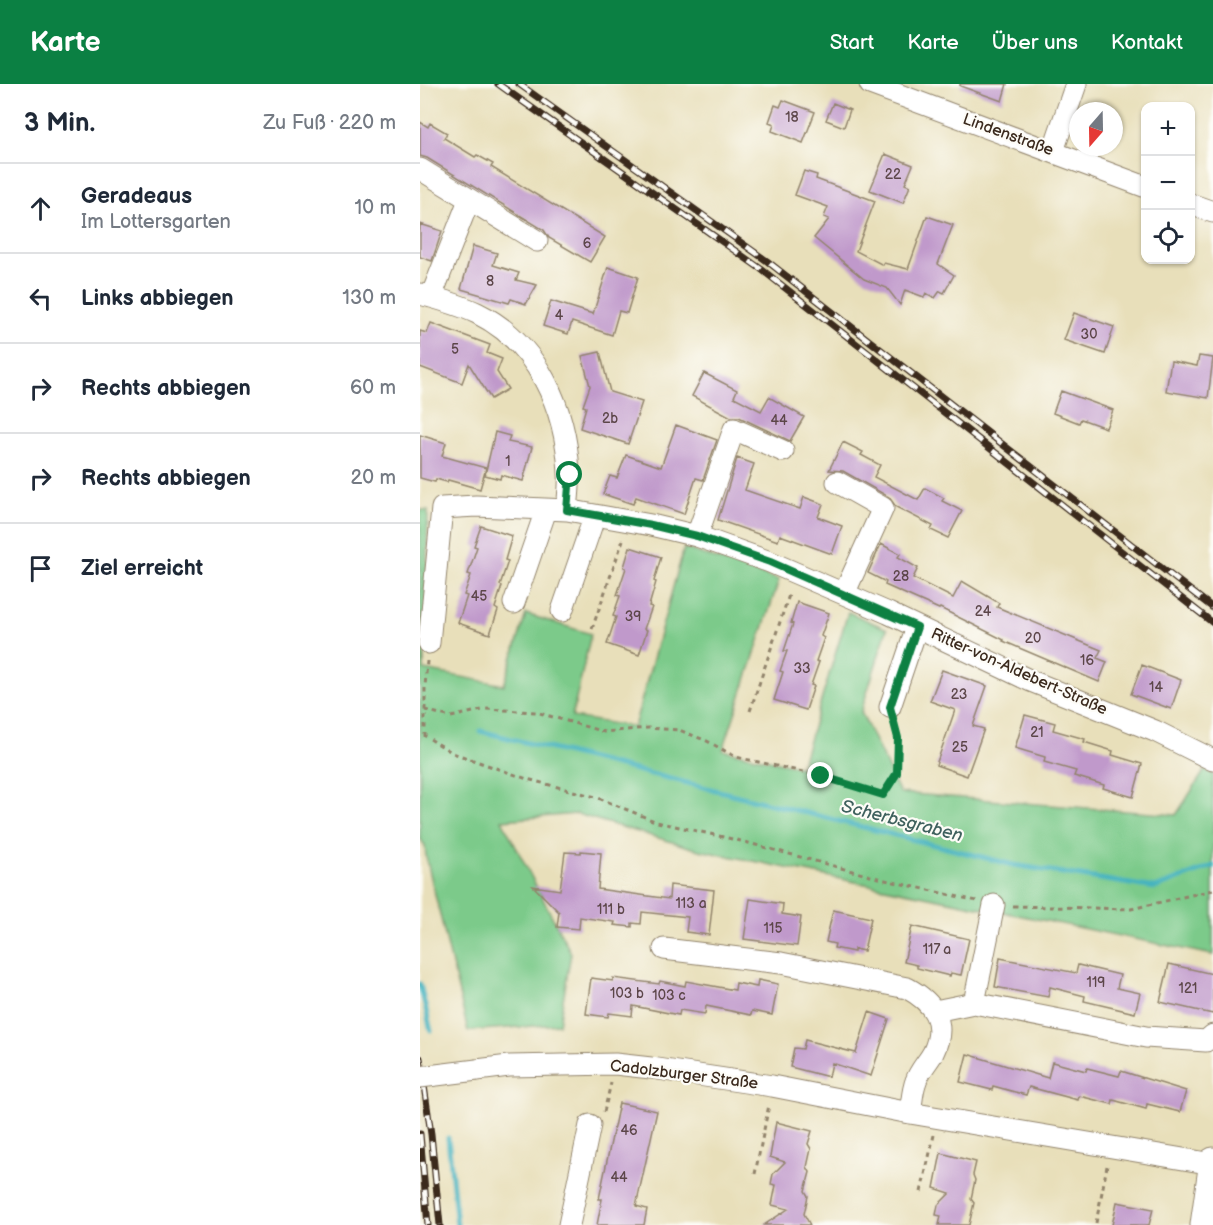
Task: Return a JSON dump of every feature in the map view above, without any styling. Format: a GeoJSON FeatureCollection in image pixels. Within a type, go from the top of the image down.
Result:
{"type":"FeatureCollection","features":[{"type":"Feature","properties":{"kind":"main road"},"geometry":{"type":"LineString","coordinates":[[1204,1225],[1213,1163]]}},
{"type":"Feature","properties":{"kind":"street","name":"Lindenstraße"},"geometry":{"type":"LineString","coordinates":[[870,84],[1141,185]]}},
{"type":"Feature","properties":{"kind":"street"},"geometry":{"type":"LineString","coordinates":[[1053,151],[1076,84]]}},
{"type":"Feature","properties":{"kind":"street"},"geometry":{"type":"LineString","coordinates":[[420,169],[537,241]]}},
{"type":"Feature","properties":{"kind":"street"},"geometry":{"type":"LineString","coordinates":[[469,200],[425,296],[477,313],[503,330],[523,349],[543,374],[554,395],[566,445],[570,475],[557,510],[514,603]]}},
{"type":"Feature","properties":{"kind":"street"},"geometry":{"type":"LineString","coordinates":[[1195,205],[1213,212]]}},
{"type":"Feature","properties":{"kind":"street"},"geometry":{"type":"LineString","coordinates":[[697,536],[734,429],[783,451]]}},
{"type":"Feature","properties":{"kind":"street"},"geometry":{"type":"LineString","coordinates":[[837,482],[883,508],[844,594]]}},
{"type":"Feature","properties":{"kind":"street","name":"Ritter-von-Aldebert-Straße"},"geometry":{"type":"LineString","coordinates":[[429,642],[442,508],[476,506],[557,510],[595,515],[697,536],[796,573],[1031,681],[1155,731],[1213,760]]}},
{"type":"Feature","properties":{"kind":"street"},"geometry":{"type":"LineString","coordinates":[[562,611],[595,515]]}},
{"type":"Feature","properties":{"kind":"street"},"geometry":{"type":"LineString","coordinates":[[890,707],[917,627]]}},
{"type":"Feature","properties":{"kind":"street"},"geometry":{"type":"LineString","coordinates":[[974,1003],[994,905]]}},
{"type":"Feature","properties":{"kind":"street"},"geometry":{"type":"LineString","coordinates":[[664,949],[781,963],[907,988],[928,1002],[935,1011],[938,1032],[934,1051],[916,1080],[910,1113]]}},
{"type":"Feature","properties":{"kind":"street"},"geometry":{"type":"LineString","coordinates":[[935,1011],[974,1003],[1146,1037],[1206,1041],[1213,1035]]}},
{"type":"Feature","properties":{"kind":"street","name":"Cadolzburger Straße"},"geometry":{"type":"LineString","coordinates":[[420,1077],[509,1066],[615,1064],[772,1086],[938,1118],[1213,1163]]}},
{"type":"Feature","properties":{"kind":"street"},"geometry":{"type":"LineString","coordinates":[[569,1225],[590,1125]]}},
{"type":"Feature","properties":{"kind":"path"},"geometry":{"type":"LineString","coordinates":[[592,629],[630,521]]}},
{"type":"Feature","properties":{"kind":"path"},"geometry":{"type":"LineString","coordinates":[[750,711],[796,573]]}},
{"type":"Feature","properties":{"kind":"path"},"geometry":{"type":"LineString","coordinates":[[429,642],[425,736],[453,753],[527,779],[596,797],[657,822],[741,841],[889,881],[994,905],[1131,909],[1213,890]]}},
{"type":"Feature","properties":{"kind":"path"},"geometry":{"type":"LineString","coordinates":[[425,710],[451,717],[486,710],[536,712],[604,732],[648,728],[679,730],[707,741],[736,757],[821,776],[883,795],[897,773],[898,738],[890,707]]}},
{"type":"Feature","properties":{"kind":"path"},"geometry":{"type":"LineString","coordinates":[[590,1125],[601,1126],[615,1064]]}},
{"type":"Feature","properties":{"kind":"path"},"geometry":{"type":"LineString","coordinates":[[755,1174],[772,1086]]}},
{"type":"Feature","properties":{"kind":"path"},"geometry":{"type":"LineString","coordinates":[[921,1192],[938,1118]]}},
{"type":"Feature","properties":{"kind":"path"},"geometry":{"type":"LineString","coordinates":[[1096,1223],[1111,1147]]}},
{"type":"Feature","properties":{"kind":"green space"},"geometry":{"type":"Polygon","coordinates":[[[420,510],[428,510],[424,670],[504,685],[526,614],[591,634],[572,717],[634,727],[684,548],[779,580],[723,750],[801,767],[848,612],[887,629],[861,712],[900,793],[1176,815],[1205,770],[1213,774],[1213,955],[699,850],[577,814],[502,820],[571,953],[559,1024],[468,1031],[425,846],[420,838],[420,510]]]}},
{"type":"Feature","properties":{"kind":"building"},"geometry":{"type":"Polygon","coordinates":[[[960,84],[1007,84],[1002,101],[960,86],[960,84]]]}},
{"type":"Feature","properties":{"kind":"building"},"geometry":{"type":"Polygon","coordinates":[[[783,100],[815,112],[803,143],[772,131],[774,124],[769,122],[775,105],[780,107],[783,100]]]}},
{"type":"Feature","properties":{"kind":"building"},"geometry":{"type":"Polygon","coordinates":[[[833,103],[850,110],[844,127],[826,120],[833,103]]]}},
{"type":"Feature","properties":{"kind":"building"},"geometry":{"type":"Polygon","coordinates":[[[420,122],[428,127],[430,123],[447,133],[444,138],[475,157],[477,155],[493,164],[491,167],[605,237],[590,262],[549,238],[544,230],[427,158],[420,156],[420,122]]]}},
{"type":"Feature","properties":{"kind":"building"},"geometry":{"type":"Polygon","coordinates":[[[885,154],[913,165],[905,184],[910,186],[903,203],[870,190],[885,154]]]}},
{"type":"Feature","properties":{"kind":"building"},"geometry":{"type":"Polygon","coordinates":[[[804,171],[817,175],[816,179],[875,201],[856,251],[883,265],[884,263],[908,269],[927,216],[953,225],[938,264],[954,275],[944,293],[940,291],[935,298],[926,293],[924,297],[905,290],[900,305],[887,288],[864,279],[814,238],[829,219],[824,217],[828,207],[795,195],[804,171]]]}},
{"type":"Feature","properties":{"kind":"building"},"geometry":{"type":"Polygon","coordinates":[[[420,224],[442,231],[432,261],[420,257],[420,224]]]}},
{"type":"Feature","properties":{"kind":"building"},"geometry":{"type":"Polygon","coordinates":[[[473,246],[497,253],[493,265],[519,273],[516,280],[537,285],[526,304],[511,299],[509,303],[461,289],[473,246]]]}},
{"type":"Feature","properties":{"kind":"building"},"geometry":{"type":"Polygon","coordinates":[[[608,267],[638,277],[627,313],[619,311],[612,335],[572,322],[568,334],[543,326],[551,301],[593,314],[608,267]]]}},
{"type":"Feature","properties":{"kind":"building"},"geometry":{"type":"Polygon","coordinates":[[[1074,313],[1114,327],[1105,354],[1064,340],[1074,313]]]}},
{"type":"Feature","properties":{"kind":"building"},"geometry":{"type":"Polygon","coordinates":[[[431,323],[490,345],[487,353],[502,359],[497,372],[508,389],[491,399],[469,364],[462,383],[420,367],[420,331],[427,333],[431,323]]]}},
{"type":"Feature","properties":{"kind":"building"},"geometry":{"type":"Polygon","coordinates":[[[600,352],[610,392],[642,402],[628,444],[580,428],[586,407],[583,406],[590,386],[582,356],[600,352]]]}},
{"type":"Feature","properties":{"kind":"building"},"geometry":{"type":"Polygon","coordinates":[[[1199,356],[1213,358],[1208,398],[1166,391],[1171,361],[1197,366],[1199,356]]]}},
{"type":"Feature","properties":{"kind":"building"},"geometry":{"type":"Polygon","coordinates":[[[704,373],[737,390],[734,397],[761,411],[769,397],[804,417],[790,441],[739,417],[731,417],[692,396],[704,373]]]}},
{"type":"Feature","properties":{"kind":"building"},"geometry":{"type":"Polygon","coordinates":[[[1061,391],[1113,410],[1106,428],[1081,419],[1079,423],[1053,413],[1061,391]]]}},
{"type":"Feature","properties":{"kind":"building"},"geometry":{"type":"Polygon","coordinates":[[[676,425],[717,440],[703,480],[696,478],[684,514],[636,497],[633,504],[603,494],[610,476],[617,478],[626,455],[661,467],[676,425]]]}},
{"type":"Feature","properties":{"kind":"building"},"geometry":{"type":"Polygon","coordinates":[[[495,432],[510,436],[508,442],[532,447],[523,481],[501,475],[500,479],[485,475],[495,432]]]}},
{"type":"Feature","properties":{"kind":"building"},"geometry":{"type":"Polygon","coordinates":[[[420,435],[446,443],[442,456],[486,468],[480,489],[448,480],[447,482],[436,479],[435,482],[420,478],[420,435]]]}},
{"type":"Feature","properties":{"kind":"building"},"geometry":{"type":"Polygon","coordinates":[[[843,442],[863,452],[861,455],[880,465],[874,477],[918,500],[925,488],[944,498],[942,501],[962,511],[948,538],[931,530],[933,526],[896,507],[889,497],[843,471],[829,470],[843,442]]]}},
{"type":"Feature","properties":{"kind":"building"},"geometry":{"type":"Polygon","coordinates":[[[737,458],[754,464],[745,490],[800,509],[804,497],[823,504],[818,517],[842,526],[832,554],[780,535],[778,541],[718,520],[737,458]]]}},
{"type":"Feature","properties":{"kind":"building"},"geometry":{"type":"Polygon","coordinates":[[[481,526],[512,536],[505,560],[508,561],[495,608],[498,610],[490,634],[458,623],[467,596],[464,595],[471,575],[468,574],[481,526]]]}},
{"type":"Feature","properties":{"kind":"building"},"geometry":{"type":"Polygon","coordinates":[[[881,544],[900,554],[898,557],[918,568],[913,578],[953,598],[962,581],[999,603],[997,607],[1101,650],[1097,658],[1107,662],[1099,682],[1003,641],[940,608],[885,585],[886,582],[868,573],[881,544]]]}},
{"type":"Feature","properties":{"kind":"building"},"geometry":{"type":"Polygon","coordinates":[[[630,547],[661,557],[649,606],[652,607],[644,629],[647,630],[639,655],[607,644],[616,617],[613,616],[620,596],[617,595],[630,547]]]}},
{"type":"Feature","properties":{"kind":"building"},"geometry":{"type":"Polygon","coordinates":[[[797,602],[829,613],[821,636],[824,638],[816,661],[819,662],[806,710],[774,700],[783,672],[780,671],[787,651],[784,651],[797,602]]]}},
{"type":"Feature","properties":{"kind":"building"},"geometry":{"type":"Polygon","coordinates":[[[1142,665],[1181,680],[1171,709],[1131,694],[1142,665]]]}},
{"type":"Feature","properties":{"kind":"building"},"geometry":{"type":"Polygon","coordinates":[[[942,670],[987,686],[973,726],[984,729],[967,776],[936,765],[955,710],[930,701],[942,670]]]}},
{"type":"Feature","properties":{"kind":"building"},"geometry":{"type":"Polygon","coordinates":[[[1025,715],[1055,723],[1053,730],[1085,739],[1084,742],[1113,751],[1112,755],[1142,764],[1133,797],[1074,776],[1076,771],[1044,762],[1045,757],[1015,748],[1025,715]]]}},
{"type":"Feature","properties":{"kind":"building"},"geometry":{"type":"Polygon","coordinates":[[[581,851],[601,853],[598,889],[669,899],[670,885],[714,890],[709,935],[686,932],[688,917],[642,912],[641,924],[632,923],[632,927],[580,917],[579,929],[557,927],[559,912],[533,886],[560,890],[565,852],[581,853],[581,851]]]}},
{"type":"Feature","properties":{"kind":"building"},"geometry":{"type":"Polygon","coordinates":[[[750,899],[783,904],[782,914],[801,917],[797,946],[744,939],[750,899]]]}},
{"type":"Feature","properties":{"kind":"building"},"geometry":{"type":"Polygon","coordinates":[[[833,910],[871,918],[864,951],[854,949],[854,952],[834,948],[835,944],[826,942],[833,910]]]}},
{"type":"Feature","properties":{"kind":"building"},"geometry":{"type":"Polygon","coordinates":[[[912,926],[969,939],[961,975],[951,973],[950,976],[917,968],[917,965],[904,962],[912,926]]]}},
{"type":"Feature","properties":{"kind":"building"},"geometry":{"type":"Polygon","coordinates":[[[1000,958],[1076,973],[1078,965],[1120,975],[1117,988],[1140,993],[1135,1013],[1084,1001],[1085,996],[1050,987],[1048,997],[995,987],[1000,958]]]}},
{"type":"Feature","properties":{"kind":"building"},"geometry":{"type":"Polygon","coordinates":[[[1169,964],[1213,974],[1213,1014],[1160,1002],[1169,964]]]}},
{"type":"Feature","properties":{"kind":"building"},"geometry":{"type":"Polygon","coordinates":[[[591,978],[613,981],[613,978],[659,984],[660,981],[685,986],[686,981],[735,990],[736,983],[757,987],[758,980],[778,984],[772,1015],[752,1011],[751,1015],[706,1006],[705,1014],[680,1010],[679,1015],[633,1006],[632,1016],[609,1013],[608,1017],[586,1014],[591,978]]]}},
{"type":"Feature","properties":{"kind":"building"},"geometry":{"type":"Polygon","coordinates":[[[869,1012],[889,1019],[871,1076],[832,1063],[829,1077],[790,1067],[794,1048],[803,1049],[805,1040],[856,1053],[869,1012]]]}},
{"type":"Feature","properties":{"kind":"building"},"geometry":{"type":"Polygon","coordinates":[[[967,1054],[1048,1078],[1052,1062],[1086,1071],[1087,1068],[1119,1076],[1121,1071],[1186,1091],[1180,1112],[1147,1104],[1146,1109],[1113,1100],[1112,1104],[1079,1096],[1078,1100],[1029,1087],[1026,1095],[993,1086],[992,1090],[960,1082],[967,1054]]]}},
{"type":"Feature","properties":{"kind":"building"},"geometry":{"type":"Polygon","coordinates":[[[619,1103],[657,1111],[636,1206],[647,1209],[644,1225],[597,1225],[602,1199],[599,1199],[619,1103]]]}},
{"type":"Feature","properties":{"kind":"building"},"geometry":{"type":"Polygon","coordinates":[[[776,1122],[812,1131],[808,1144],[811,1149],[807,1167],[810,1172],[805,1191],[808,1196],[804,1214],[810,1225],[764,1225],[788,1209],[772,1205],[776,1185],[771,1184],[773,1174],[785,1162],[770,1157],[776,1122]]]}},
{"type":"Feature","properties":{"kind":"building"},"geometry":{"type":"Polygon","coordinates":[[[941,1153],[976,1162],[971,1199],[974,1203],[969,1225],[939,1225],[941,1216],[936,1215],[938,1205],[950,1193],[934,1188],[941,1153]]]}},
{"type":"Feature","properties":{"kind":"building"},"geometry":{"type":"Polygon","coordinates":[[[1117,1202],[1153,1209],[1149,1225],[1112,1225],[1117,1202]]]}},
{"type":"Feature","properties":{"kind":"waterway","name":"Scherbsgraben"},"geometry":{"type":"LineString","coordinates":[[480,731],[1014,865],[1155,888],[1213,866]]}},
{"type":"Feature","properties":{"kind":"waterway"},"geometry":{"type":"LineString","coordinates":[[420,984],[431,1031]]}},
{"type":"Feature","properties":{"kind":"waterway"},"geometry":{"type":"LineString","coordinates":[[448,1138],[457,1225]]}},
{"type":"Feature","properties":{"kind":"railway"},"geometry":{"type":"LineString","coordinates":[[498,84],[761,269],[1213,623]]}},
{"type":"Feature","properties":{"kind":"railway"},"geometry":{"type":"LineString","coordinates":[[519,84],[767,261],[1213,608]]}},
{"type":"Feature","properties":{"kind":"railway"},"geometry":{"type":"LineString","coordinates":[[420,1058],[431,1134],[440,1225]]}},
{"type":"Feature","properties":{"kind":"railway"},"geometry":{"type":"LineString","coordinates":[[420,1134],[428,1225]]}},
{"type":"Feature","properties":{"kind":"route"},"geometry":{"type":"LineString","coordinates":[[570,475],[567,510],[697,536],[770,562],[917,627],[890,707],[898,738],[897,773],[883,795],[821,776]]}}]}
